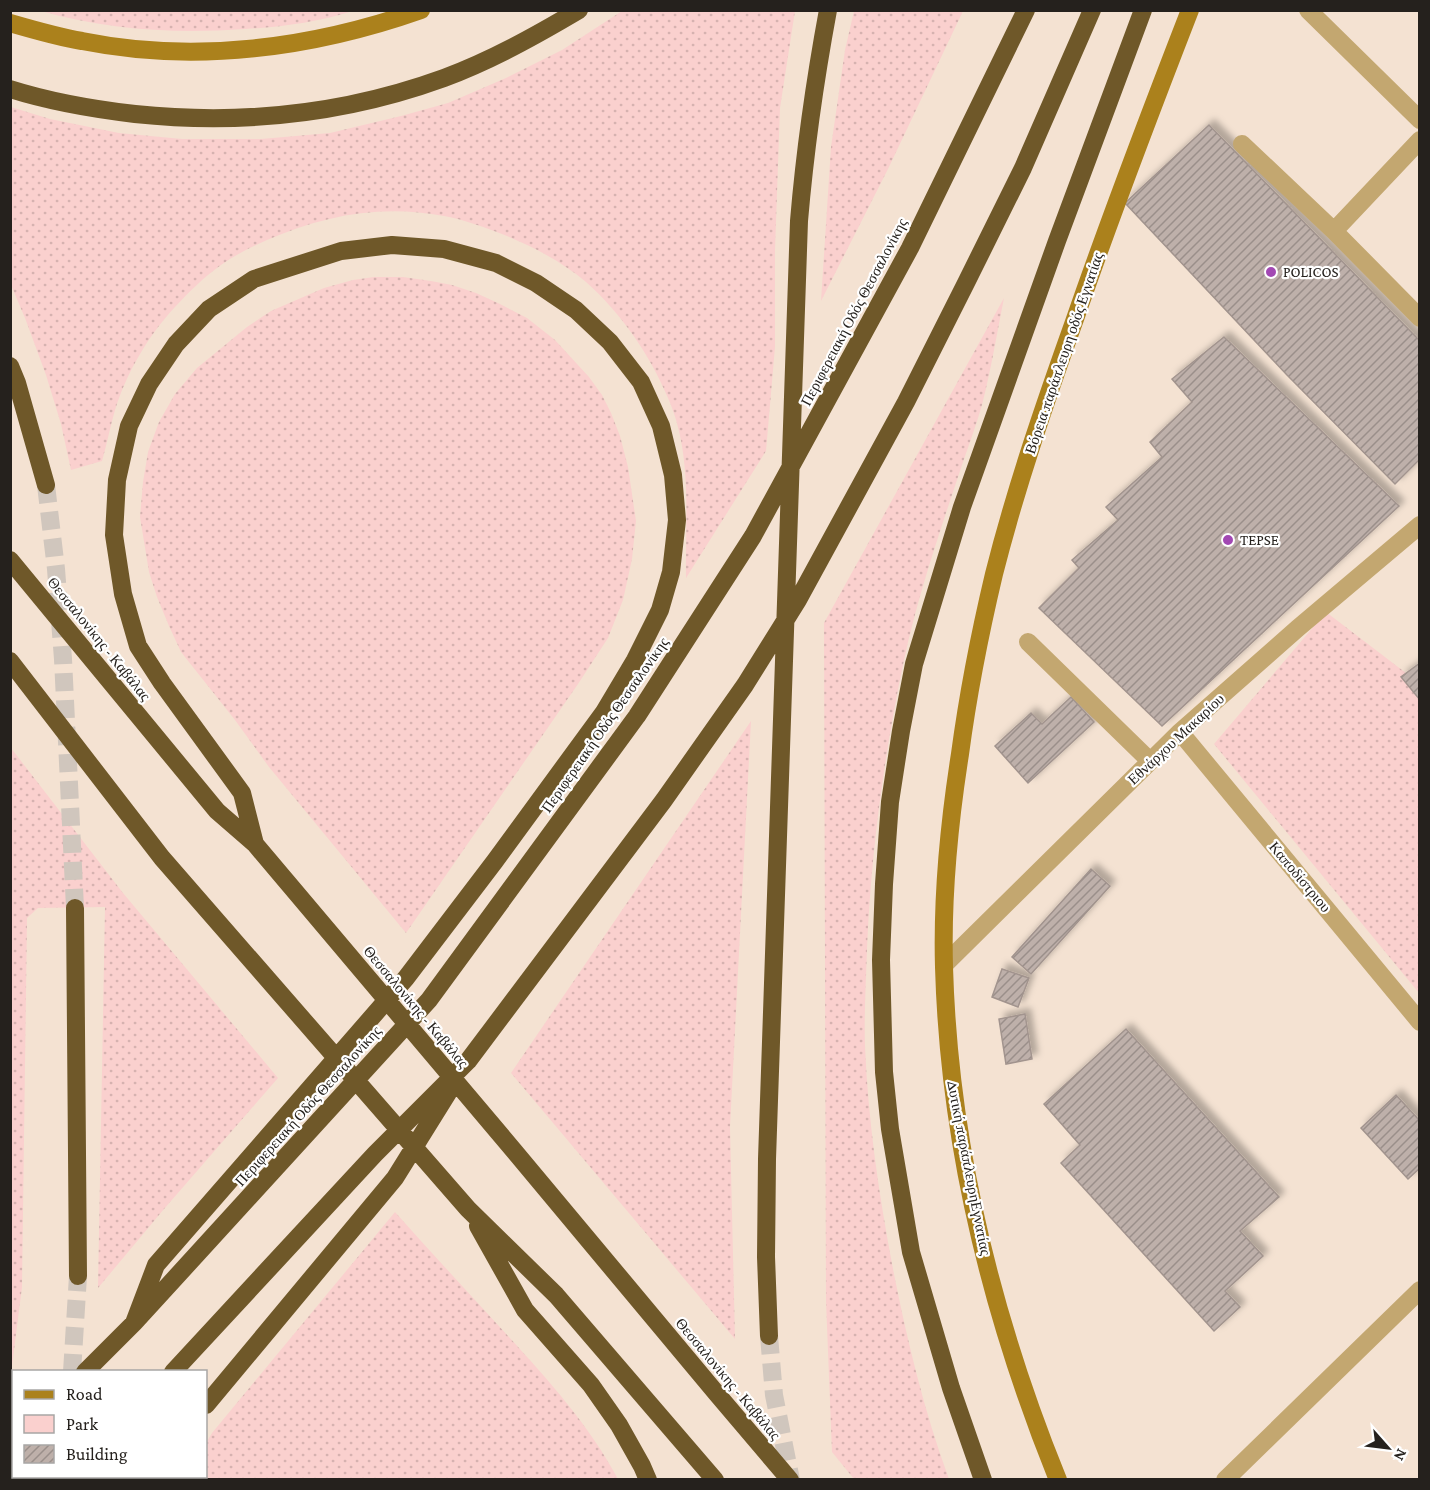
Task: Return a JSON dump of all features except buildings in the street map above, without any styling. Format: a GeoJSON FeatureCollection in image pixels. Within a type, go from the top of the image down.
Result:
{"type":"FeatureCollection","features":[{"type":"Feature","properties":{"kind":"highway"},"geometry":{"type":"LineString","coordinates":[[10,89],[47,100],[95,109],[182,118],[268,117],[330,109],[418,87],[454,74],[513,48],[579,10]]}},
{"type":"Feature","properties":{"kind":"highway"},"geometry":{"type":"LineString","coordinates":[[769,1336],[766,1257],[767,1159],[799,221],[807,136],[828,10]]}},
{"type":"Feature","properties":{"kind":"highway","name":"Περιφερειακή Οδός Θεσσαλονίκης"},"geometry":{"type":"LineString","coordinates":[[86,1370],[134,1323],[429,1000],[637,716],[753,536],[910,248],[1026,10]]}},
{"type":"Feature","properties":{"kind":"highway"},"geometry":{"type":"LineString","coordinates":[[207,1404],[395,1178],[468,1061],[664,800],[745,685],[798,600],[906,402],[1023,168],[1092,10]]}},
{"type":"Feature","properties":{"kind":"highway"},"geometry":{"type":"LineString","coordinates":[[983,1479],[951,1388],[911,1251],[890,1129],[884,1062],[881,960],[890,802],[914,664],[962,507],[1143,10]]}},
{"type":"Feature","properties":{"kind":"highway"},"geometry":{"type":"LineString","coordinates":[[134,1323],[156,1265],[406,978],[604,712],[635,660],[660,610],[671,572],[677,520],[673,475],[661,426],[640,382],[610,342],[576,310],[536,283],[496,263],[444,249],[392,245],[341,251],[254,279],[209,309],[176,344],[149,384],[129,426],[117,480],[114,535],[123,594],[138,646],[242,793],[255,844]]}},
{"type":"Feature","properties":{"kind":"highway"},"geometry":{"type":"LineString","coordinates":[[10,366],[46,485]]}},
{"type":"Feature","properties":{"kind":"highway","name":"Θεσσαλονίκης - Καβάλας"},"geometry":{"type":"LineString","coordinates":[[10,560],[217,811],[255,844],[790,1479]]}},
{"type":"Feature","properties":{"kind":"highway"},"geometry":{"type":"LineString","coordinates":[[10,661],[162,858],[468,1209],[556,1295],[715,1479]]}},
{"type":"Feature","properties":{"kind":"highway"},"geometry":{"type":"LineString","coordinates":[[75,908],[78,1276]]}},
{"type":"Feature","properties":{"kind":"highway"},"geometry":{"type":"LineString","coordinates":[[174,1370],[375,1154],[468,1061]]}},
{"type":"Feature","properties":{"kind":"highway"},"geometry":{"type":"LineString","coordinates":[[468,1209],[525,1310],[591,1385],[619,1425],[648,1479]]}},
{"type":"Feature","properties":{"kind":"street"},"geometry":{"type":"LineString","coordinates":[[10,24],[83,42],[110,46],[146,50],[214,52],[337,36],[421,10]]}},
{"type":"Feature","properties":{"kind":"street","name":"Βόρεια παράπλευρη οδός Εγνατίας"},"geometry":{"type":"LineString","coordinates":[[967,703],[994,572],[1050,389],[1082,297],[1190,10]]}},
{"type":"Feature","properties":{"kind":"street"},"geometry":{"type":"LineString","coordinates":[[1308,10],[1419,120]]}},
{"type":"Feature","properties":{"kind":"street"},"geometry":{"type":"LineString","coordinates":[[1334,231],[1419,140]]}},
{"type":"Feature","properties":{"kind":"street"},"geometry":{"type":"LineString","coordinates":[[1242,144],[1334,231],[1419,318]]}},
{"type":"Feature","properties":{"kind":"street","name":"Εθνάρχου Μακαρίου"},"geometry":{"type":"LineString","coordinates":[[944,966],[1180,732],[1419,525]]}},
{"type":"Feature","properties":{"kind":"street"},"geometry":{"type":"LineString","coordinates":[[1028,642],[1150,761]]}},
{"type":"Feature","properties":{"kind":"street","name":"Δυτική παράπλευρηΕγνατίας"},"geometry":{"type":"LineString","coordinates":[[967,703],[948,843],[944,966],[948,1045],[954,1097],[978,1224],[1006,1337],[1058,1479]]}},
{"type":"Feature","properties":{"kind":"street","name":"Καποδίστριου"},"geometry":{"type":"LineString","coordinates":[[1180,732],[1419,1022]]}},
{"type":"Feature","properties":{"kind":"street"},"geometry":{"type":"LineString","coordinates":[[1225,1479],[1419,1290]]}},
{"type":"Feature","properties":{"kind":"shaded area"},"geometry":{"type":"Polygon","coordinates":[[[10,11],[1419,11],[1419,1479],[11,1479],[10,11]]]}},
{"type":"Feature","properties":{"kind":"green space"},"geometry":{"type":"Polygon","coordinates":[[[41,11],[353,11],[286,25],[245,29],[168,31],[91,23],[41,11]]]}},
{"type":"Feature","properties":{"kind":"green space"},"geometry":{"type":"Polygon","coordinates":[[[622,11],[795,11],[780,108],[775,250],[775,347],[766,451],[686,578],[686,486],[676,420],[653,366],[623,321],[599,294],[565,266],[506,236],[469,222],[444,216],[398,211],[332,218],[288,231],[226,261],[186,296],[147,342],[120,396],[102,461],[71,470],[61,424],[46,375],[11,285],[11,107],[50,119],[119,133],[182,139],[261,139],[330,133],[448,103],[562,50],[622,11]]]}},
{"type":"Feature","properties":{"kind":"green space"},"geometry":{"type":"Polygon","coordinates":[[[854,11],[963,11],[888,169],[821,301],[831,147],[845,50],[854,11]]]}},
{"type":"Feature","properties":{"kind":"green space"},"geometry":{"type":"Polygon","coordinates":[[[374,277],[403,277],[431,281],[476,293],[527,318],[555,340],[589,377],[611,413],[628,467],[636,521],[632,559],[623,600],[608,638],[406,933],[269,767],[181,652],[157,597],[149,572],[140,517],[148,452],[159,422],[175,394],[197,368],[247,327],[271,311],[324,288],[374,277]]]}},
{"type":"Feature","properties":{"kind":"green space"},"geometry":{"type":"Polygon","coordinates":[[[1004,298],[982,405],[930,563],[904,660],[879,804],[867,949],[865,1046],[871,1130],[879,1186],[910,1349],[949,1479],[854,1479],[832,1452],[826,1301],[824,623],[1004,298]]]}},
{"type":"Feature","properties":{"kind":"green space"},"geometry":{"type":"Polygon","coordinates":[[[1326,612],[1419,683],[1419,993],[1214,744],[1326,612]]]}},
{"type":"Feature","properties":{"kind":"green space"},"geometry":{"type":"Polygon","coordinates":[[[751,721],[730,1127],[735,1339],[511,1073],[751,721]]]}},
{"type":"Feature","properties":{"kind":"green space"},"geometry":{"type":"Polygon","coordinates":[[[11,748],[123,893],[278,1078],[98,1288],[105,907],[38,908],[27,918],[22,1287],[11,1374],[11,748]]]}},
{"type":"Feature","properties":{"kind":"green space"},"geometry":{"type":"Polygon","coordinates":[[[395,1212],[530,1360],[578,1417],[618,1479],[182,1479],[207,1478],[207,1441],[395,1212]]]}},
{"type":"Feature","properties":{"kind":"tunnel"},"geometry":{"type":"LineString","coordinates":[[46,485],[63,659],[75,908]]}},
{"type":"Feature","properties":{"kind":"tunnel"},"geometry":{"type":"LineString","coordinates":[[72,1370],[78,1276]]}},
{"type":"Feature","properties":{"kind":"tunnel"},"geometry":{"type":"LineString","coordinates":[[769,1336],[774,1395],[791,1480]]}},
{"type":"Feature","properties":{"kind":"place","name":"POLICOS"},"geometry":{"type":"Point","coordinates":[1271,272]}},
{"type":"Feature","properties":{"kind":"place","name":"TEPSE"},"geometry":{"type":"Point","coordinates":[1228,540]}}]}
